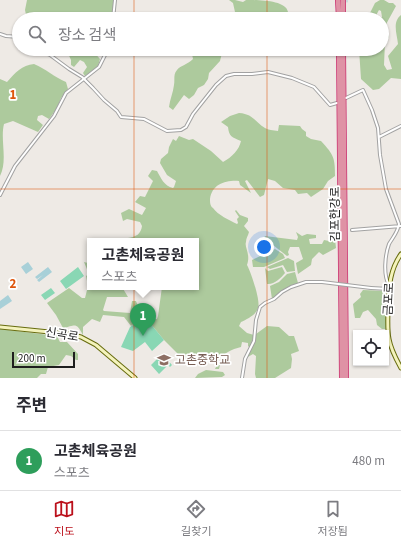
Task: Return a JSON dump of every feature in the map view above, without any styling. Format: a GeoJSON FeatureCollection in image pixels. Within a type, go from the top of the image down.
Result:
{"type":"FeatureCollection","features":[{"type":"Feature","properties":{"kind":"highway"},"geometry":{"type":"LineString","coordinates":[[338,0],[339,12]]}},
{"type":"Feature","properties":{"kind":"highway"},"geometry":{"type":"LineString","coordinates":[[342,0],[343,12]]}},
{"type":"Feature","properties":{"kind":"highway","name":"김포한강로"},"geometry":{"type":"LineString","coordinates":[[339,56],[342,378]]}},
{"type":"Feature","properties":{"kind":"highway","name":"김포한강로"},"geometry":{"type":"LineString","coordinates":[[343,56],[346,378]]}},
{"type":"Feature","properties":{"kind":"street"},"geometry":{"type":"LineString","coordinates":[[114,12],[116,0]]}},
{"type":"Feature","properties":{"kind":"street"},"geometry":{"type":"LineString","coordinates":[[0,34],[12,36]]}},
{"type":"Feature","properties":{"kind":"street"},"geometry":{"type":"LineString","coordinates":[[51,56],[85,79],[121,116],[144,119],[167,131],[178,131],[185,128],[193,114],[211,90],[224,78],[232,74],[252,74],[265,72],[282,75],[314,87],[330,105],[336,103]]}},
{"type":"Feature","properties":{"kind":"street"},"geometry":{"type":"LineString","coordinates":[[0,195],[12,170],[54,116],[66,93],[99,67],[104,56]]}},
{"type":"Feature","properties":{"kind":"street"},"geometry":{"type":"LineString","coordinates":[[242,378],[245,359],[254,341],[256,320],[260,307],[274,299],[291,286],[306,282],[322,282],[371,288],[389,287],[386,278],[388,246],[400,227],[399,221],[386,191],[380,156],[379,137],[372,110],[363,90],[346,98]]}},
{"type":"Feature","properties":{"kind":"street"},"geometry":{"type":"LineString","coordinates":[[379,137],[401,126]]}},
{"type":"Feature","properties":{"kind":"street"},"geometry":{"type":"LineString","coordinates":[[352,230],[400,227]]}},
{"type":"Feature","properties":{"kind":"street","name":"금포로"},"geometry":{"type":"LineString","coordinates":[[401,254],[392,270],[389,287],[389,338],[393,353],[401,368]]}},
{"type":"Feature","properties":{"kind":"street"},"geometry":{"type":"LineString","coordinates":[[386,270],[392,270]]}},
{"type":"Feature","properties":{"kind":"street","name":"신곡로"},"geometry":{"type":"LineString","coordinates":[[0,328],[69,334],[81,338],[96,346],[135,378]]}},
{"type":"Feature","properties":{"kind":"green space"},"geometry":{"type":"Polygon","coordinates":[[[27,0],[115,0],[113,12],[25,12],[27,0]]]}},
{"type":"Feature","properties":{"kind":"green space"},"geometry":{"type":"Polygon","coordinates":[[[229,0],[243,2],[246,0],[257,0],[271,2],[282,5],[288,12],[235,12],[233,3],[229,0]]]}},
{"type":"Feature","properties":{"kind":"green space"},"geometry":{"type":"Polygon","coordinates":[[[380,0],[384,0],[389,3],[393,3],[396,6],[389,19],[389,12],[381,12],[379,10],[378,12],[370,12],[375,3],[380,0]]]}},
{"type":"Feature","properties":{"kind":"green space"},"geometry":{"type":"Polygon","coordinates":[[[401,15],[401,79],[391,78],[379,89],[373,90],[361,79],[359,56],[384,56],[384,65],[387,70],[392,69],[388,56],[398,44],[396,25],[398,18],[401,15]]]}},
{"type":"Feature","properties":{"kind":"green space"},"geometry":{"type":"Polygon","coordinates":[[[69,56],[97,56],[100,59],[98,66],[85,76],[83,73],[87,67],[84,62],[80,60],[74,67],[71,65],[69,56]]]}},
{"type":"Feature","properties":{"kind":"green space"},"geometry":{"type":"Polygon","coordinates":[[[192,56],[221,56],[220,61],[209,73],[208,79],[204,85],[198,88],[194,95],[189,99],[184,95],[173,110],[169,107],[174,88],[175,73],[179,68],[189,63],[193,59],[192,56]]]}},
{"type":"Feature","properties":{"kind":"green space"},"geometry":{"type":"Polygon","coordinates":[[[34,64],[66,82],[68,89],[49,119],[42,115],[38,116],[37,120],[43,125],[38,132],[13,121],[4,124],[4,157],[0,176],[0,79],[7,82],[22,68],[34,64]]]}},
{"type":"Feature","properties":{"kind":"green space"},"geometry":{"type":"Polygon","coordinates":[[[239,113],[250,116],[269,130],[278,131],[279,125],[300,126],[306,132],[306,136],[311,139],[321,141],[329,150],[333,157],[335,170],[335,176],[328,181],[323,189],[311,197],[307,193],[298,194],[295,190],[283,188],[275,181],[268,179],[264,195],[260,197],[247,180],[245,181],[251,193],[240,185],[239,181],[229,181],[217,186],[211,194],[210,199],[212,207],[215,211],[227,219],[237,224],[238,223],[237,219],[239,217],[235,211],[236,210],[240,215],[248,218],[248,221],[244,226],[249,232],[246,239],[248,257],[247,265],[255,287],[259,305],[255,313],[241,322],[239,326],[247,333],[254,335],[250,348],[248,343],[242,342],[241,347],[224,354],[217,362],[220,365],[219,369],[215,369],[217,365],[211,359],[191,359],[185,361],[164,340],[145,317],[131,326],[124,317],[103,315],[100,322],[92,319],[83,327],[83,335],[77,326],[73,325],[63,328],[47,303],[69,288],[82,298],[85,298],[87,290],[124,290],[128,297],[107,297],[103,310],[130,313],[132,301],[136,301],[141,311],[150,319],[157,319],[162,290],[199,290],[199,238],[128,238],[136,236],[142,226],[140,222],[127,219],[123,221],[121,213],[129,209],[142,215],[146,208],[135,202],[140,196],[145,197],[153,181],[148,176],[152,170],[157,171],[167,185],[173,188],[174,187],[176,181],[167,175],[160,163],[161,159],[168,153],[173,139],[176,141],[179,136],[189,140],[193,139],[211,151],[223,162],[232,156],[239,147],[241,141],[235,139],[229,133],[228,127],[221,122],[230,116],[239,113]]]}},
{"type":"Feature","properties":{"kind":"green space"},"geometry":{"type":"Polygon","coordinates":[[[296,232],[302,236],[307,234],[316,235],[316,238],[309,239],[310,244],[322,244],[324,240],[329,241],[335,239],[336,248],[323,255],[319,252],[312,259],[311,265],[298,274],[296,263],[303,259],[299,247],[290,247],[288,252],[289,255],[287,256],[264,238],[265,236],[297,240],[298,237],[296,232]]]}},
{"type":"Feature","properties":{"kind":"green space"},"geometry":{"type":"Polygon","coordinates":[[[275,249],[283,254],[285,258],[264,267],[253,267],[252,260],[275,249]]]}},
{"type":"Feature","properties":{"kind":"green space"},"geometry":{"type":"Polygon","coordinates":[[[288,258],[294,261],[295,271],[287,272],[283,265],[270,269],[267,267],[288,258]]]}},
{"type":"Feature","properties":{"kind":"green space"},"geometry":{"type":"Polygon","coordinates":[[[78,267],[84,276],[66,289],[60,281],[78,267]]]}},
{"type":"Feature","properties":{"kind":"green space"},"geometry":{"type":"Polygon","coordinates":[[[282,267],[285,273],[275,282],[267,284],[265,268],[268,271],[282,267]]]}},
{"type":"Feature","properties":{"kind":"green space"},"geometry":{"type":"Polygon","coordinates":[[[295,272],[298,283],[288,287],[272,299],[270,286],[279,282],[287,274],[295,272]]]}},
{"type":"Feature","properties":{"kind":"green space"},"geometry":{"type":"Polygon","coordinates":[[[51,288],[55,293],[45,300],[41,295],[51,288]]]}},
{"type":"Feature","properties":{"kind":"green space"},"geometry":{"type":"Polygon","coordinates":[[[363,290],[386,291],[387,329],[382,329],[377,325],[376,319],[368,310],[363,312],[360,318],[355,318],[353,304],[361,297],[360,294],[363,290]]]}},
{"type":"Feature","properties":{"kind":"green space"},"geometry":{"type":"Polygon","coordinates":[[[145,317],[164,340],[152,351],[145,342],[133,351],[121,347],[130,327],[145,317]]]}},
{"type":"Feature","properties":{"kind":"green space"},"geometry":{"type":"Polygon","coordinates":[[[267,326],[279,327],[289,336],[294,336],[299,351],[291,354],[291,368],[275,378],[256,378],[256,356],[253,354],[246,358],[254,344],[256,334],[267,326]]]}},
{"type":"Feature","properties":{"kind":"green space"},"geometry":{"type":"Polygon","coordinates":[[[0,329],[57,336],[60,342],[67,342],[78,354],[78,360],[66,355],[59,365],[48,367],[46,374],[41,374],[37,378],[0,378],[0,329]]]}},
{"type":"Feature","properties":{"kind":"green space"},"geometry":{"type":"Polygon","coordinates":[[[161,355],[163,355],[172,365],[170,367],[168,365],[159,374],[151,365],[161,355]]]}},
{"type":"Feature","properties":{"kind":"green space"},"geometry":{"type":"Polygon","coordinates":[[[206,370],[223,372],[225,375],[222,377],[195,378],[198,374],[206,370]]]}},
{"type":"Feature","properties":{"kind":"water"},"geometry":{"type":"Polygon","coordinates":[[[28,262],[33,269],[26,274],[21,267],[28,262]]]}},
{"type":"Feature","properties":{"kind":"water"},"geometry":{"type":"Polygon","coordinates":[[[48,267],[52,272],[39,282],[37,280],[43,275],[37,279],[35,277],[48,267]]]}},
{"type":"Feature","properties":{"kind":"water"},"geometry":{"type":"Polygon","coordinates":[[[8,295],[12,301],[0,309],[0,301],[8,295]]]}},
{"type":"Feature","properties":{"kind":"place","name":"고촌체육공원"},"geometry":{"type":"Point","coordinates":[143,336]}},
{"type":"Feature","properties":{"kind":"place","name":"고촌중학교"},"geometry":{"type":"Point","coordinates":[164,360]}}]}
